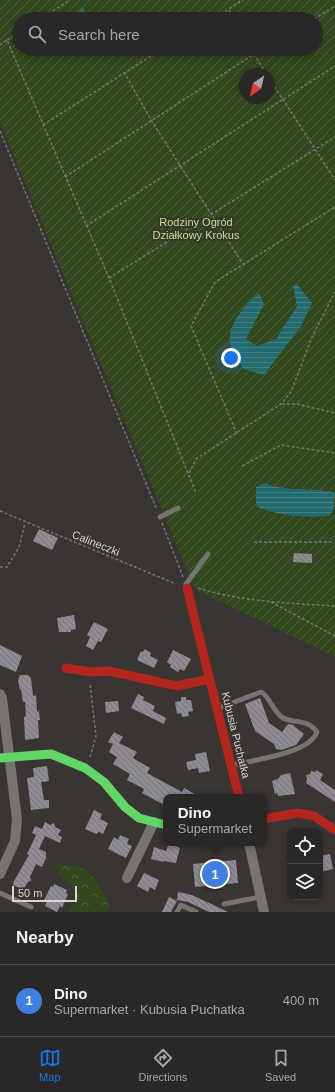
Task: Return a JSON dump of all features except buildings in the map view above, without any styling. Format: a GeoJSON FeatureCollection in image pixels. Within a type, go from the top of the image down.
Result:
{"type":"FeatureCollection","features":[{"type":"Feature","properties":{"kind":"street","name":"Kubusia Puchatka"},"geometry":{"type":"LineString","coordinates":[[186,586],[238,794]]}},
{"type":"Feature","properties":{"kind":"street"},"geometry":{"type":"LineString","coordinates":[[66,668],[91,672],[109,671],[177,686],[209,679]]}},
{"type":"Feature","properties":{"kind":"street"},"geometry":{"type":"LineString","coordinates":[[0,694],[2,698],[4,758],[17,819],[15,841],[0,874]]}},
{"type":"Feature","properties":{"kind":"street"},"geometry":{"type":"LineString","coordinates":[[4,758],[51,754],[85,768],[104,782],[125,807],[139,818],[163,824]]}},
{"type":"Feature","properties":{"kind":"street"},"geometry":{"type":"LineString","coordinates":[[267,818],[298,813],[314,816],[335,830]]}},
{"type":"Feature","properties":{"kind":"street"},"geometry":{"type":"LineString","coordinates":[[127,878],[154,822]]}},
{"type":"Feature","properties":{"kind":"street"},"geometry":{"type":"LineString","coordinates":[[250,846],[264,912]]}},
{"type":"Feature","properties":{"kind":"lane"},"geometry":{"type":"LineString","coordinates":[[160,517],[178,508]]}},
{"type":"Feature","properties":{"kind":"lane"},"geometry":{"type":"LineString","coordinates":[[186,586],[208,554]]}},
{"type":"Feature","properties":{"kind":"lane"},"geometry":{"type":"LineString","coordinates":[[217,709],[261,692],[277,713],[284,719],[306,723],[314,727],[317,732],[315,738],[296,750],[231,766]]}},
{"type":"Feature","properties":{"kind":"lane"},"geometry":{"type":"LineString","coordinates":[[0,893],[31,907]]}},
{"type":"Feature","properties":{"kind":"lane"},"geometry":{"type":"LineString","coordinates":[[224,904],[260,897]]}},
{"type":"Feature","properties":{"kind":"lane"},"geometry":{"type":"LineString","coordinates":[[178,912],[181,905],[196,912]]}},
{"type":"Feature","properties":{"kind":"path"},"geometry":{"type":"LineString","coordinates":[[51,12],[70,0]]}},
{"type":"Feature","properties":{"kind":"path"},"geometry":{"type":"LineString","coordinates":[[223,12],[243,0]]}},
{"type":"Feature","properties":{"kind":"path"},"geometry":{"type":"LineString","coordinates":[[323,13],[335,6]]}},
{"type":"Feature","properties":{"kind":"path"},"geometry":{"type":"LineString","coordinates":[[0,45],[12,37]]}},
{"type":"Feature","properties":{"kind":"path"},"geometry":{"type":"LineString","coordinates":[[7,40],[12,52]]}},
{"type":"Feature","properties":{"kind":"path"},"geometry":{"type":"LineString","coordinates":[[14,56],[109,278],[196,493]]}},
{"type":"Feature","properties":{"kind":"path"},"geometry":{"type":"LineString","coordinates":[[43,125],[150,56]]}},
{"type":"Feature","properties":{"kind":"path"},"geometry":{"type":"LineString","coordinates":[[65,177],[251,56]]}},
{"type":"Feature","properties":{"kind":"path"},"geometry":{"type":"LineString","coordinates":[[255,56],[262,68]]}},
{"type":"Feature","properties":{"kind":"path"},"geometry":{"type":"LineString","coordinates":[[86,226],[335,66]]}},
{"type":"Feature","properties":{"kind":"path"},"geometry":{"type":"LineString","coordinates":[[124,72],[151,120],[243,264]]}},
{"type":"Feature","properties":{"kind":"path"},"geometry":{"type":"LineString","coordinates":[[275,87],[335,180]]}},
{"type":"Feature","properties":{"kind":"path"},"geometry":{"type":"LineString","coordinates":[[0,132],[160,517],[186,586]]}},
{"type":"Feature","properties":{"kind":"path"},"geometry":{"type":"LineString","coordinates":[[109,278],[335,137]]}},
{"type":"Feature","properties":{"kind":"path"},"geometry":{"type":"LineString","coordinates":[[237,434],[191,326],[215,282],[335,207]]}},
{"type":"Feature","properties":{"kind":"path"},"geometry":{"type":"LineString","coordinates":[[189,473],[196,459],[237,434],[281,404],[291,392],[312,338],[335,292]]}},
{"type":"Feature","properties":{"kind":"path"},"geometry":{"type":"LineString","coordinates":[[281,404],[297,404],[335,413]]}},
{"type":"Feature","properties":{"kind":"path"},"geometry":{"type":"LineString","coordinates":[[242,466],[281,445],[335,453]]}},
{"type":"Feature","properties":{"kind":"path","name":"Calineczki"},"geometry":{"type":"LineString","coordinates":[[0,511],[25,523],[186,586],[207,591],[270,601]]}},
{"type":"Feature","properties":{"kind":"path"},"geometry":{"type":"LineString","coordinates":[[0,567],[6,567],[19,547],[25,523]]}},
{"type":"Feature","properties":{"kind":"path"},"geometry":{"type":"LineString","coordinates":[[254,542],[335,542]]}},
{"type":"Feature","properties":{"kind":"path"},"geometry":{"type":"LineString","coordinates":[[270,601],[335,606]]}},
{"type":"Feature","properties":{"kind":"path"},"geometry":{"type":"LineString","coordinates":[[270,601],[335,636]]}},
{"type":"Feature","properties":{"kind":"path"},"geometry":{"type":"LineString","coordinates":[[88,762],[96,736],[90,680]]}},
{"type":"Feature","properties":{"kind":"green space","name":"Rodziny Ogród Działkowy Krokus"},"geometry":{"type":"Polygon","coordinates":[[[0,0],[335,0],[335,657],[195,589],[0,122],[0,0]]]}},
{"type":"Feature","properties":{"kind":"green space"},"geometry":{"type":"Polygon","coordinates":[[[57,864],[81,867],[95,878],[110,907],[107,912],[69,912],[79,890],[58,876],[57,864]]]}},
{"type":"Feature","properties":{"kind":"water"},"geometry":{"type":"Polygon","coordinates":[[[83,8],[86,12],[75,12],[83,8]]]}},
{"type":"Feature","properties":{"kind":"water"},"geometry":{"type":"Polygon","coordinates":[[[297,284],[312,303],[301,326],[264,375],[244,369],[232,350],[230,342],[230,334],[236,318],[247,304],[259,293],[264,304],[246,339],[257,346],[276,339],[297,306],[293,286],[297,284]]]}},
{"type":"Feature","properties":{"kind":"water"},"geometry":{"type":"Polygon","coordinates":[[[264,483],[283,488],[317,490],[335,493],[333,510],[329,516],[310,517],[291,516],[256,506],[256,487],[264,483]]]}},
{"type":"Feature","properties":{"kind":"traffic: fast"},"geometry":{"type":"LineString","coordinates":[[0,758],[51,754],[85,768],[104,782],[125,807],[139,818],[163,824]]}},
{"type":"Feature","properties":{"kind":"traffic: jam"},"geometry":{"type":"LineString","coordinates":[[187,588],[238,794]]}},
{"type":"Feature","properties":{"kind":"traffic: jam"},"geometry":{"type":"LineString","coordinates":[[66,668],[91,672],[109,671],[177,686],[209,679]]}},
{"type":"Feature","properties":{"kind":"traffic: jam"},"geometry":{"type":"LineString","coordinates":[[267,818],[298,813],[314,816],[335,830]]}},
{"type":"Feature","properties":{"kind":"place","name":"Dino"},"geometry":{"type":"Point","coordinates":[215,874]}}]}
